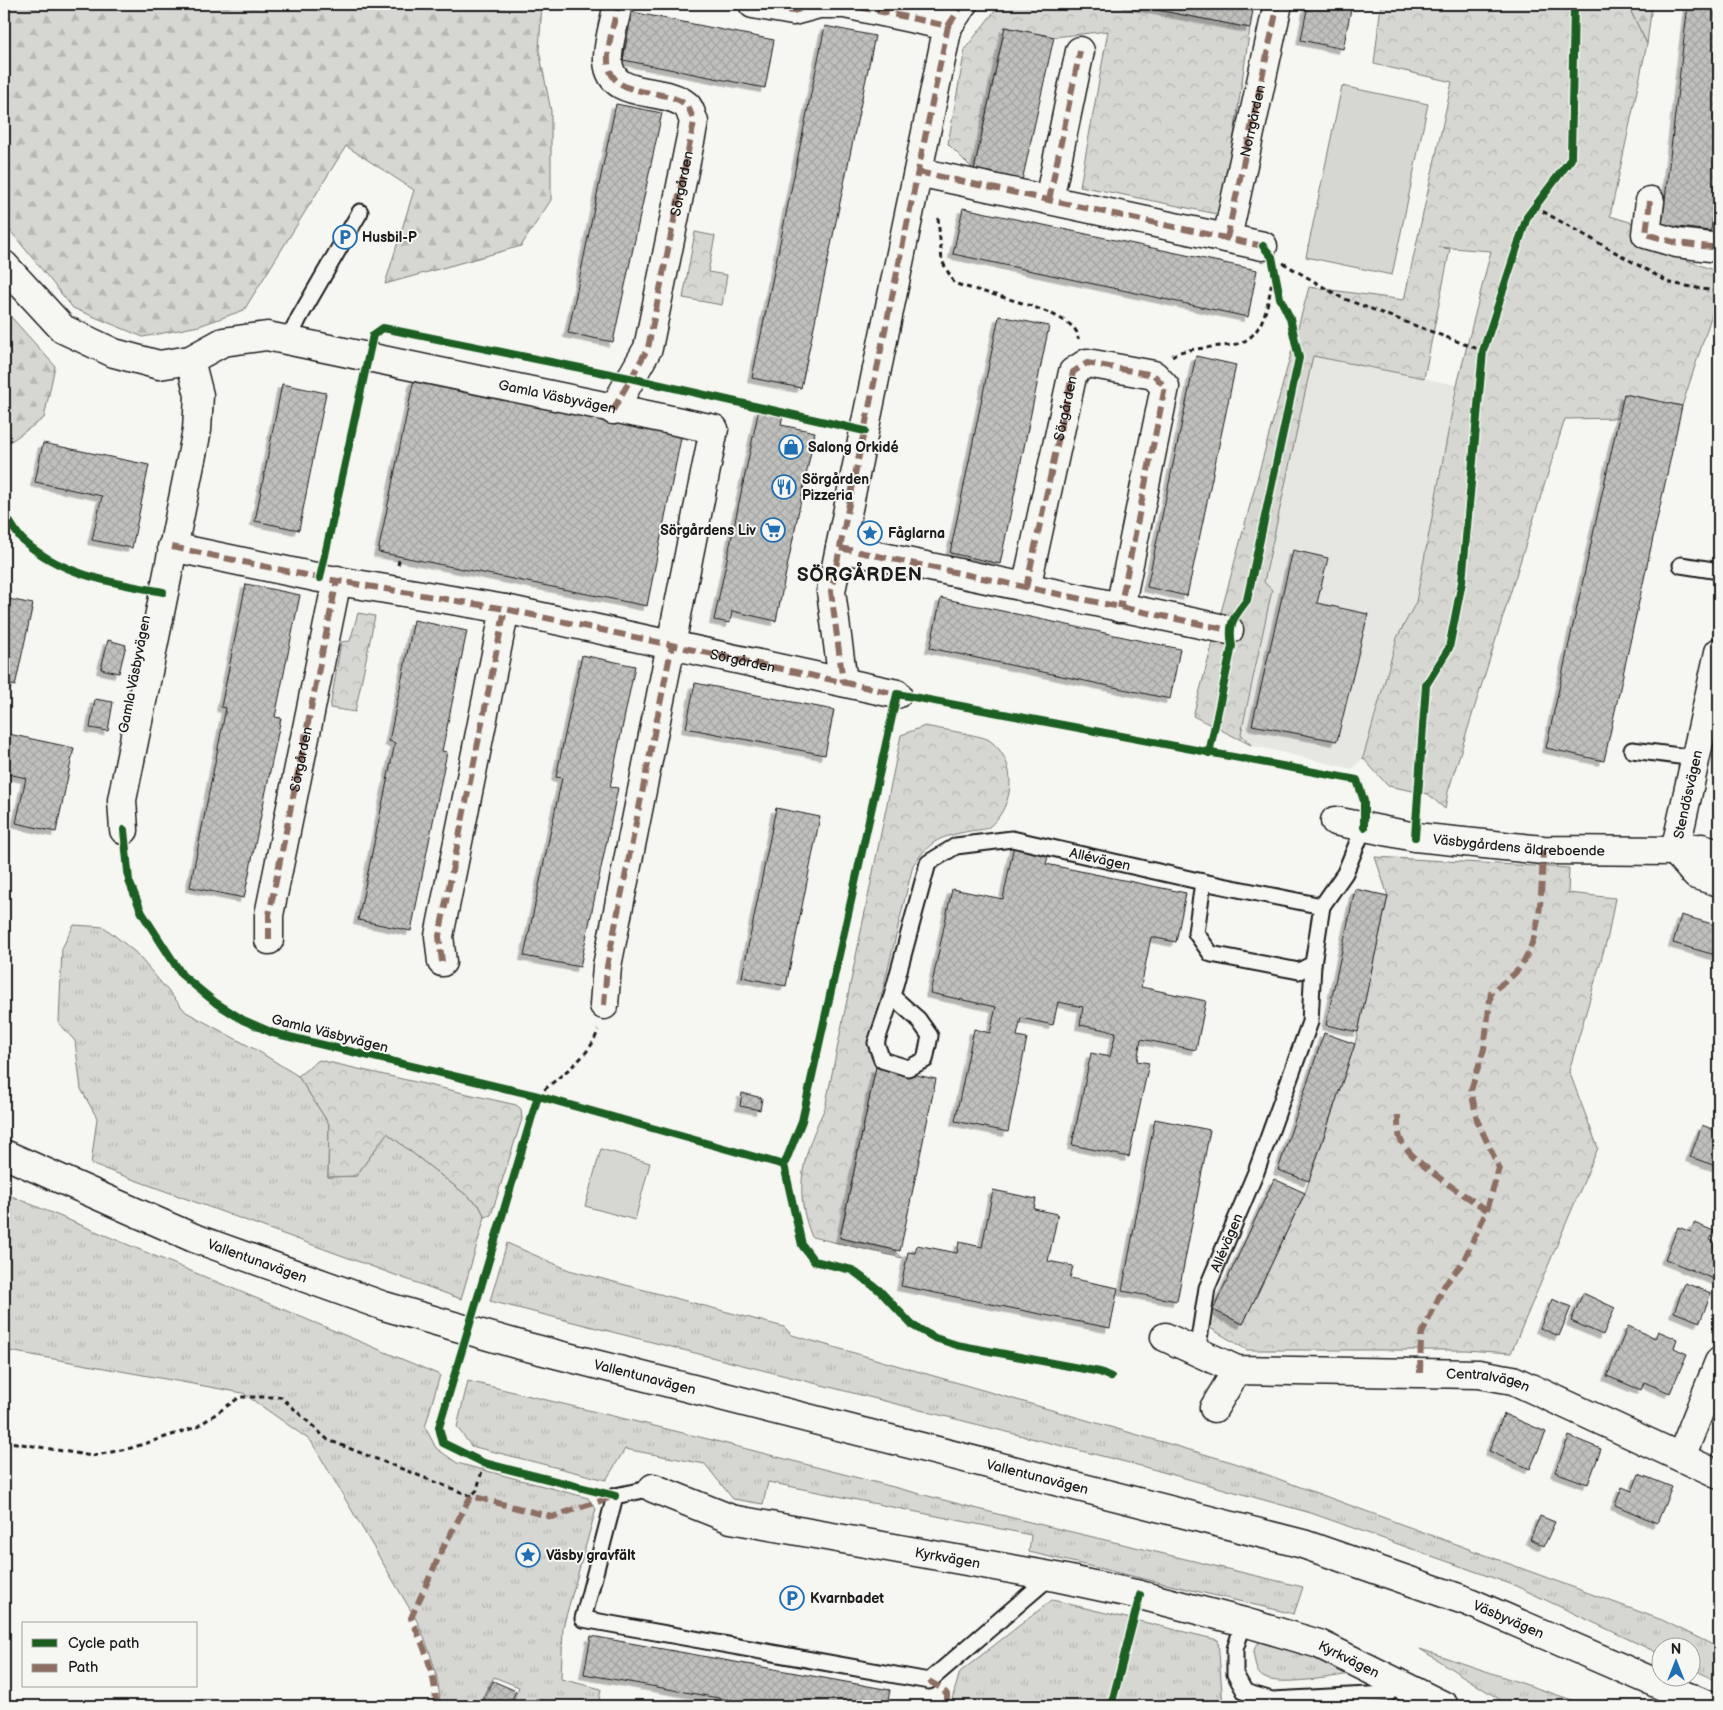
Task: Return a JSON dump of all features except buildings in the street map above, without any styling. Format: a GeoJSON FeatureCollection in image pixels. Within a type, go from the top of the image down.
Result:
{"type":"FeatureCollection","features":[{"type":"Feature","properties":{"kind":"street","name":"Sörgården"},"geometry":{"type":"LineString","coordinates":[[613,410],[648,348],[694,122],[687,105],[678,100],[622,86],[611,74],[608,60],[618,4]]}},
{"type":"Feature","properties":{"kind":"street"},"geometry":{"type":"LineString","coordinates":[[753,4],[793,11],[819,4],[845,4],[948,26]]}},
{"type":"Feature","properties":{"kind":"street"},"geometry":{"type":"LineString","coordinates":[[843,682],[832,591],[840,548],[926,173],[948,26],[963,4]]}},
{"type":"Feature","properties":{"kind":"street","name":"Norrgården"},"geometry":{"type":"LineString","coordinates":[[1227,238],[1278,4]]}},
{"type":"Feature","properties":{"kind":"street"},"geometry":{"type":"LineString","coordinates":[[1049,200],[1080,51]]}},
{"type":"Feature","properties":{"kind":"street"},"geometry":{"type":"LineString","coordinates":[[926,173],[1227,238],[1267,252]]}},
{"type":"Feature","properties":{"kind":"street"},"geometry":{"type":"LineString","coordinates":[[1650,201],[1646,234],[1677,243],[1719,248]]}},
{"type":"Feature","properties":{"kind":"street","name":"Gamla Väsbyvägen"},"geometry":{"type":"LineString","coordinates":[[4,265],[63,329],[114,353],[159,365],[190,360],[223,342],[267,336],[289,339],[613,410],[714,429],[672,645]]}},
{"type":"Feature","properties":{"kind":"street","name":"Gamla Väsbyvägen"},"geometry":{"type":"LineString","coordinates":[[124,830],[122,800],[197,430],[199,395],[190,360]]}},
{"type":"Feature","properties":{"kind":"street","name":"Sörgården"},"geometry":{"type":"LineString","coordinates":[[1026,588],[1073,372],[1087,363],[1154,376],[1158,380]]}},
{"type":"Feature","properties":{"kind":"street"},"geometry":{"type":"LineString","coordinates":[[1120,608],[1165,387],[1158,380]]}},
{"type":"Feature","properties":{"kind":"street","name":"Sörgården"},"geometry":{"type":"LineString","coordinates":[[172,547],[336,580],[505,609],[897,694]]}},
{"type":"Feature","properties":{"kind":"street"},"geometry":{"type":"LineString","coordinates":[[840,548],[1229,630]]}},
{"type":"Feature","properties":{"kind":"street","name":"Sörgården"},"geometry":{"type":"LineString","coordinates":[[269,940],[269,915],[336,580]]}},
{"type":"Feature","properties":{"kind":"street"},"geometry":{"type":"LineString","coordinates":[[442,962],[439,936],[505,609]]}},
{"type":"Feature","properties":{"kind":"street"},"geometry":{"type":"LineString","coordinates":[[604,1005],[607,966],[672,645]]}},
{"type":"Feature","properties":{"kind":"street","name":"Stendösvägen"},"geometry":{"type":"LineString","coordinates":[[1675,851],[1719,652]]}},
{"type":"Feature","properties":{"kind":"street","name":"Väsbygårdens äldreboende"},"geometry":{"type":"LineString","coordinates":[[1335,821],[1416,837],[1543,850],[1675,851]]}},
{"type":"Feature","properties":{"kind":"street"},"geometry":{"type":"LineString","coordinates":[[1675,851],[1702,848],[1719,853]]}},
{"type":"Feature","properties":{"kind":"street"},"geometry":{"type":"LineString","coordinates":[[1675,851],[1696,875],[1719,882]]}},
{"type":"Feature","properties":{"kind":"street","name":"Vallentunavägen"},"geometry":{"type":"LineString","coordinates":[[4,1154],[194,1238],[384,1306],[520,1345],[1303,1544]]}},
{"type":"Feature","properties":{"kind":"street","name":"Centralvägen"},"geometry":{"type":"LineString","coordinates":[[1165,1337],[1237,1370],[1479,1374],[1513,1380],[1719,1475]]}},
{"type":"Feature","properties":{"kind":"street"},"geometry":{"type":"LineString","coordinates":[[1681,1457],[1719,1362]]}},
{"type":"Feature","properties":{"kind":"street"},"geometry":{"type":"LineString","coordinates":[[1214,1408],[1237,1370]]}},
{"type":"Feature","properties":{"kind":"street","name":"Kyrkvägen"},"geometry":{"type":"LineString","coordinates":[[653,1488],[730,1519],[1051,1576],[1140,1595],[1244,1622],[1319,1644],[1395,1680],[1444,1706]]}},
{"type":"Feature","properties":{"kind":"street","name":"Väsbyvägen"},"geometry":{"type":"LineString","coordinates":[[1303,1544],[1467,1601],[1709,1706]]}},
{"type":"Feature","properties":{"kind":"lane"},"geometry":{"type":"LineString","coordinates":[[289,339],[299,318],[360,212]]}},
{"type":"Feature","properties":{"kind":"lane"},"geometry":{"type":"LineString","coordinates":[[1681,564],[1719,571]]}},
{"type":"Feature","properties":{"kind":"lane"},"geometry":{"type":"LineString","coordinates":[[1632,750],[1695,758]]}},
{"type":"Feature","properties":{"kind":"lane"},"geometry":{"type":"LineString","coordinates":[[1322,906],[1345,873],[1364,827]]}},
{"type":"Feature","properties":{"kind":"lane","name":"Allévägen"},"geometry":{"type":"LineString","coordinates":[[892,996],[918,1019],[930,1036],[925,1060],[908,1068],[882,1060],[876,1043],[892,996],[928,863],[956,846],[1012,839],[1203,882],[1322,906],[1313,964],[1310,1022],[1256,1172],[1207,1288],[1197,1352]]}},
{"type":"Feature","properties":{"kind":"lane"},"geometry":{"type":"LineString","coordinates":[[1203,882],[1196,933],[1211,954],[1298,971],[1313,964]]}},
{"type":"Feature","properties":{"kind":"lane"},"geometry":{"type":"LineString","coordinates":[[653,1488],[615,1496],[583,1619],[929,1681],[1051,1576]]}},
{"type":"Feature","properties":{"kind":"lane","name":"Kyrkvägen"},"geometry":{"type":"LineString","coordinates":[[1244,1622],[1235,1649],[1235,1674],[1245,1692],[1272,1700],[1388,1694],[1395,1680]]}},
{"type":"Feature","properties":{"kind":"path"},"geometry":{"type":"LineString","coordinates":[[926,173],[942,261],[947,274],[954,283],[1052,313],[1074,326],[1079,335],[1073,372]]}},
{"type":"Feature","properties":{"kind":"path"},"geometry":{"type":"LineString","coordinates":[[1541,199],[1533,209],[1670,282],[1719,292]]}},
{"type":"Feature","properties":{"kind":"path"},"geometry":{"type":"LineString","coordinates":[[1267,252],[1280,298]]}},
{"type":"Feature","properties":{"kind":"path"},"geometry":{"type":"LineString","coordinates":[[1267,252],[1342,298],[1482,351]]}},
{"type":"Feature","properties":{"kind":"path"},"geometry":{"type":"LineString","coordinates":[[1158,380],[1164,362],[1174,354],[1192,349],[1238,344],[1251,338],[1258,332],[1274,272]]}},
{"type":"Feature","properties":{"kind":"path"},"geometry":{"type":"LineString","coordinates":[[1482,361],[1482,351],[1486,342]]}},
{"type":"Feature","properties":{"kind":"path"},"geometry":{"type":"LineString","coordinates":[[535,1106],[538,1096],[555,1078],[582,1059],[596,1035],[604,1005]]}},
{"type":"Feature","properties":{"kind":"path"},"geometry":{"type":"LineString","coordinates":[[528,1094],[547,1099]]}},
{"type":"Feature","properties":{"kind":"path"},"geometry":{"type":"LineString","coordinates":[[4,1440],[92,1456],[130,1448],[197,1427],[240,1397],[281,1397],[328,1440],[471,1496],[477,1490],[484,1462]]}},
{"type":"Feature","properties":{"kind":"path"},"geometry":{"type":"LineString","coordinates":[[476,1459],[493,1465]]}},
{"type":"Feature","properties":{"kind":"shaded area"},"geometry":{"type":"Polygon","coordinates":[[[1313,356],[1457,385],[1416,602],[1397,638],[1363,758],[1352,769],[1251,745],[1241,739],[1272,590],[1264,582],[1313,356]]]}},
{"type":"Feature","properties":{"kind":"green space"},"geometry":{"type":"Polygon","coordinates":[[[4,4],[542,4],[539,50],[551,111],[551,200],[521,246],[385,284],[414,190],[346,146],[244,310],[199,326],[143,337],[73,308],[4,223],[4,4]]]}},
{"type":"Feature","properties":{"kind":"green space"},"geometry":{"type":"Polygon","coordinates":[[[1000,4],[1127,4],[1250,28],[1222,215],[1080,186],[1108,31],[1054,37],[1005,27],[974,170],[948,144],[965,49],[1000,4]]]}},
{"type":"Feature","properties":{"kind":"green space"},"geometry":{"type":"Polygon","coordinates":[[[1381,4],[1627,4],[1647,44],[1610,216],[1633,223],[1634,241],[1719,272],[1719,312],[1713,311],[1682,406],[1624,394],[1619,418],[1565,419],[1448,792],[1445,809],[1428,794],[1388,786],[1363,758],[1397,638],[1416,602],[1457,385],[1491,251],[1438,247],[1450,249],[1424,378],[1313,356],[1264,582],[1272,590],[1241,734],[1251,745],[1193,716],[1309,287],[1404,300],[1452,82],[1374,64],[1381,4]]]}},
{"type":"Feature","properties":{"kind":"green space"},"geometry":{"type":"Polygon","coordinates":[[[1627,4],[1652,4],[1647,44],[1627,4]]]}},
{"type":"Feature","properties":{"kind":"green space"},"geometry":{"type":"Polygon","coordinates":[[[1342,86],[1428,104],[1392,275],[1306,257],[1342,86]]]}},
{"type":"Feature","properties":{"kind":"green space"},"geometry":{"type":"Polygon","coordinates":[[[695,232],[715,236],[708,272],[727,275],[722,305],[683,298],[695,232]]]}},
{"type":"Feature","properties":{"kind":"green space"},"geometry":{"type":"Polygon","coordinates":[[[4,309],[55,366],[44,418],[4,446],[4,309]]]}},
{"type":"Feature","properties":{"kind":"green space"},"geometry":{"type":"Polygon","coordinates":[[[358,613],[375,616],[355,712],[330,708],[341,642],[350,641],[358,613]]]}},
{"type":"Feature","properties":{"kind":"green space"},"geometry":{"type":"Polygon","coordinates":[[[925,726],[969,734],[989,740],[999,749],[1005,759],[1009,771],[1010,784],[1004,808],[989,827],[951,835],[931,844],[913,865],[871,1039],[871,1057],[876,1067],[840,1238],[895,1250],[902,1258],[812,1237],[806,1220],[802,1187],[806,1155],[825,1108],[901,735],[925,726]]]}},
{"type":"Feature","properties":{"kind":"green space"},"geometry":{"type":"Polygon","coordinates":[[[1375,857],[1569,868],[1568,893],[1615,898],[1608,936],[1569,1071],[1598,1148],[1511,1353],[1465,1350],[1247,1350],[1210,1328],[1211,1308],[1243,1324],[1305,1193],[1355,1044],[1388,896],[1375,857]]]}},
{"type":"Feature","properties":{"kind":"green space"},"geometry":{"type":"Polygon","coordinates":[[[74,925],[104,927],[135,952],[186,1012],[258,1051],[298,1076],[329,1124],[328,1177],[356,1176],[387,1133],[479,1205],[485,1217],[461,1299],[91,1164],[97,1118],[81,1089],[75,1041],[59,1023],[62,948],[74,925]]]}},
{"type":"Feature","properties":{"kind":"green space"},"geometry":{"type":"Polygon","coordinates":[[[319,1060],[516,1105],[521,1109],[522,1119],[491,1215],[485,1217],[479,1205],[387,1133],[356,1176],[328,1177],[329,1124],[298,1076],[319,1060]]]}},
{"type":"Feature","properties":{"kind":"green space"},"geometry":{"type":"Polygon","coordinates":[[[601,1149],[650,1163],[635,1220],[585,1206],[601,1149]]]}},
{"type":"Feature","properties":{"kind":"green space"},"geometry":{"type":"Polygon","coordinates":[[[4,1193],[440,1375],[425,1427],[436,1448],[457,1463],[588,1498],[596,1509],[563,1627],[561,1679],[601,1689],[598,1706],[511,1706],[519,1687],[494,1677],[478,1706],[440,1706],[440,1695],[433,1663],[417,1621],[311,1441],[243,1393],[4,1350],[4,1193]]]}},
{"type":"Feature","properties":{"kind":"green space"},"geometry":{"type":"Polygon","coordinates":[[[507,1243],[569,1270],[784,1327],[792,1335],[1235,1463],[1662,1620],[1699,1638],[1650,1638],[1650,1649],[1516,1586],[1311,1513],[1141,1466],[490,1301],[507,1243]]]}},
{"type":"Feature","properties":{"kind":"green space"},"geometry":{"type":"Polygon","coordinates":[[[468,1381],[712,1440],[1013,1518],[1303,1587],[1294,1614],[1029,1552],[1031,1535],[768,1482],[763,1504],[733,1499],[705,1464],[625,1449],[606,1480],[471,1446],[457,1427],[468,1381]]]}},
{"type":"Feature","properties":{"kind":"green space"},"geometry":{"type":"Polygon","coordinates":[[[1052,1600],[1218,1640],[1223,1706],[950,1706],[960,1672],[1052,1600]]]}},
{"type":"Feature","properties":{"kind":"green space"},"geometry":{"type":"Polygon","coordinates":[[[1263,1639],[1350,1671],[1350,1674],[1293,1681],[1265,1678],[1258,1672],[1254,1655],[1254,1649],[1263,1639]]]}},
{"type":"Feature","properties":{"kind":"green space"},"geometry":{"type":"Polygon","coordinates":[[[1700,1639],[1719,1648],[1719,1682],[1700,1672],[1700,1639]]]}},
{"type":"Feature","properties":{"kind":"green space"},"geometry":{"type":"Polygon","coordinates":[[[1420,1649],[1590,1706],[1510,1706],[1420,1649]]]}},
{"type":"Feature","properties":{"kind":"marked path"},"geometry":{"type":"LineString","coordinates":[[613,410],[648,348],[694,122],[687,106],[676,99],[628,88],[618,82],[611,74],[608,55],[618,4]]}},
{"type":"Feature","properties":{"kind":"marked path"},"geometry":{"type":"LineString","coordinates":[[753,4],[793,11],[819,4],[845,4],[948,26],[831,591],[843,682]]}},
{"type":"Feature","properties":{"kind":"marked path"},"geometry":{"type":"LineString","coordinates":[[948,26],[963,4]]}},
{"type":"Feature","properties":{"kind":"marked path"},"geometry":{"type":"LineString","coordinates":[[1227,238],[1278,4]]}},
{"type":"Feature","properties":{"kind":"marked path"},"geometry":{"type":"LineString","coordinates":[[1049,200],[1080,51]]}},
{"type":"Feature","properties":{"kind":"marked path"},"geometry":{"type":"LineString","coordinates":[[918,172],[1263,246]]}},
{"type":"Feature","properties":{"kind":"marked path"},"geometry":{"type":"LineString","coordinates":[[1650,201],[1646,234],[1677,243],[1719,248]]}},
{"type":"Feature","properties":{"kind":"marked path"},"geometry":{"type":"LineString","coordinates":[[1026,588],[1073,372],[1087,363],[1154,375],[1165,387],[1120,608]]}},
{"type":"Feature","properties":{"kind":"marked path"},"geometry":{"type":"LineString","coordinates":[[172,547],[320,578],[505,609],[897,694]]}},
{"type":"Feature","properties":{"kind":"marked path"},"geometry":{"type":"LineString","coordinates":[[840,548],[1229,630]]}},
{"type":"Feature","properties":{"kind":"marked path"},"geometry":{"type":"LineString","coordinates":[[269,940],[269,915],[337,580]]}},
{"type":"Feature","properties":{"kind":"marked path"},"geometry":{"type":"LineString","coordinates":[[442,962],[439,936],[505,609]]}},
{"type":"Feature","properties":{"kind":"marked path"},"geometry":{"type":"LineString","coordinates":[[604,1005],[607,966],[672,645]]}},
{"type":"Feature","properties":{"kind":"marked path"},"geometry":{"type":"LineString","coordinates":[[1420,1373],[1421,1336],[1444,1286],[1463,1262],[1487,1210],[1499,1168],[1477,1120],[1471,1090],[1484,1049],[1491,992],[1518,970],[1532,943],[1541,897],[1543,850]]}},
{"type":"Feature","properties":{"kind":"marked path"},"geometry":{"type":"LineString","coordinates":[[1398,1115],[1400,1138],[1414,1157],[1452,1187],[1487,1210]]}},
{"type":"Feature","properties":{"kind":"marked path"},"geometry":{"type":"LineString","coordinates":[[436,1706],[432,1672],[411,1618],[442,1550],[471,1496],[552,1517],[612,1497]]}},
{"type":"Feature","properties":{"kind":"marked path"},"geometry":{"type":"LineString","coordinates":[[929,1681],[947,1694],[947,1706]]}},
{"type":"Feature","properties":{"kind":"cycle path"},"geometry":{"type":"LineString","coordinates":[[1415,837],[1426,685],[1449,648],[1462,582],[1483,351],[1527,217],[1571,159],[1574,4]]}},
{"type":"Feature","properties":{"kind":"cycle path"},"geometry":{"type":"LineString","coordinates":[[1209,753],[1232,646],[1231,626],[1235,616],[1247,600],[1299,358],[1290,318],[1280,298],[1272,257],[1263,246]]}},
{"type":"Feature","properties":{"kind":"cycle path"},"geometry":{"type":"LineString","coordinates":[[320,578],[373,335],[383,328],[630,378],[865,431]]}},
{"type":"Feature","properties":{"kind":"cycle path"},"geometry":{"type":"LineString","coordinates":[[4,512],[23,540],[41,554],[57,563],[73,571],[109,581],[163,592]]}},
{"type":"Feature","properties":{"kind":"cycle path"},"geometry":{"type":"LineString","coordinates":[[1111,1377],[1100,1372],[957,1345],[935,1338],[912,1325],[879,1290],[852,1270],[814,1261],[802,1245],[784,1165],[802,1121],[897,694],[1357,780],[1364,801],[1364,827]]}},
{"type":"Feature","properties":{"kind":"cycle path"},"geometry":{"type":"LineString","coordinates":[[124,830],[129,881],[142,913],[182,975],[216,1003],[243,1020],[273,1033],[538,1096],[784,1165]]}},
{"type":"Feature","properties":{"kind":"cycle path"},"geometry":{"type":"LineString","coordinates":[[538,1096],[439,1427],[443,1443],[484,1463],[615,1496]]}},
{"type":"Feature","properties":{"kind":"cycle path"},"geometry":{"type":"LineString","coordinates":[[1111,1706],[1140,1595]]}},
{"type":"Feature","properties":{"kind":"place","name":"Husbil-P"},"geometry":{"type":"Point","coordinates":[345,237]}},
{"type":"Feature","properties":{"kind":"place","name":"Salong Orkidé"},"geometry":{"type":"Point","coordinates":[791,447]}},
{"type":"Feature","properties":{"kind":"place","name":"Sörgården Pizzeria"},"geometry":{"type":"Point","coordinates":[784,487]}},
{"type":"Feature","properties":{"kind":"place","name":"Sörgårdens Liv"},"geometry":{"type":"Point","coordinates":[773,530]}},
{"type":"Feature","properties":{"kind":"place","name":"Fåglarna"},"geometry":{"type":"Point","coordinates":[870,533]}},
{"type":"Feature","properties":{"kind":"place","name":"Väsby gravfält"},"geometry":{"type":"Point","coordinates":[528,1555]}},
{"type":"Feature","properties":{"kind":"place","name":"Kvarnbadet"},"geometry":{"type":"Point","coordinates":[792,1598]}},
{"type":"Feature","properties":{"kind":"district","name":"SÖRGÅRDEN"},"geometry":{"type":"Point","coordinates":[860,574]}}]}
